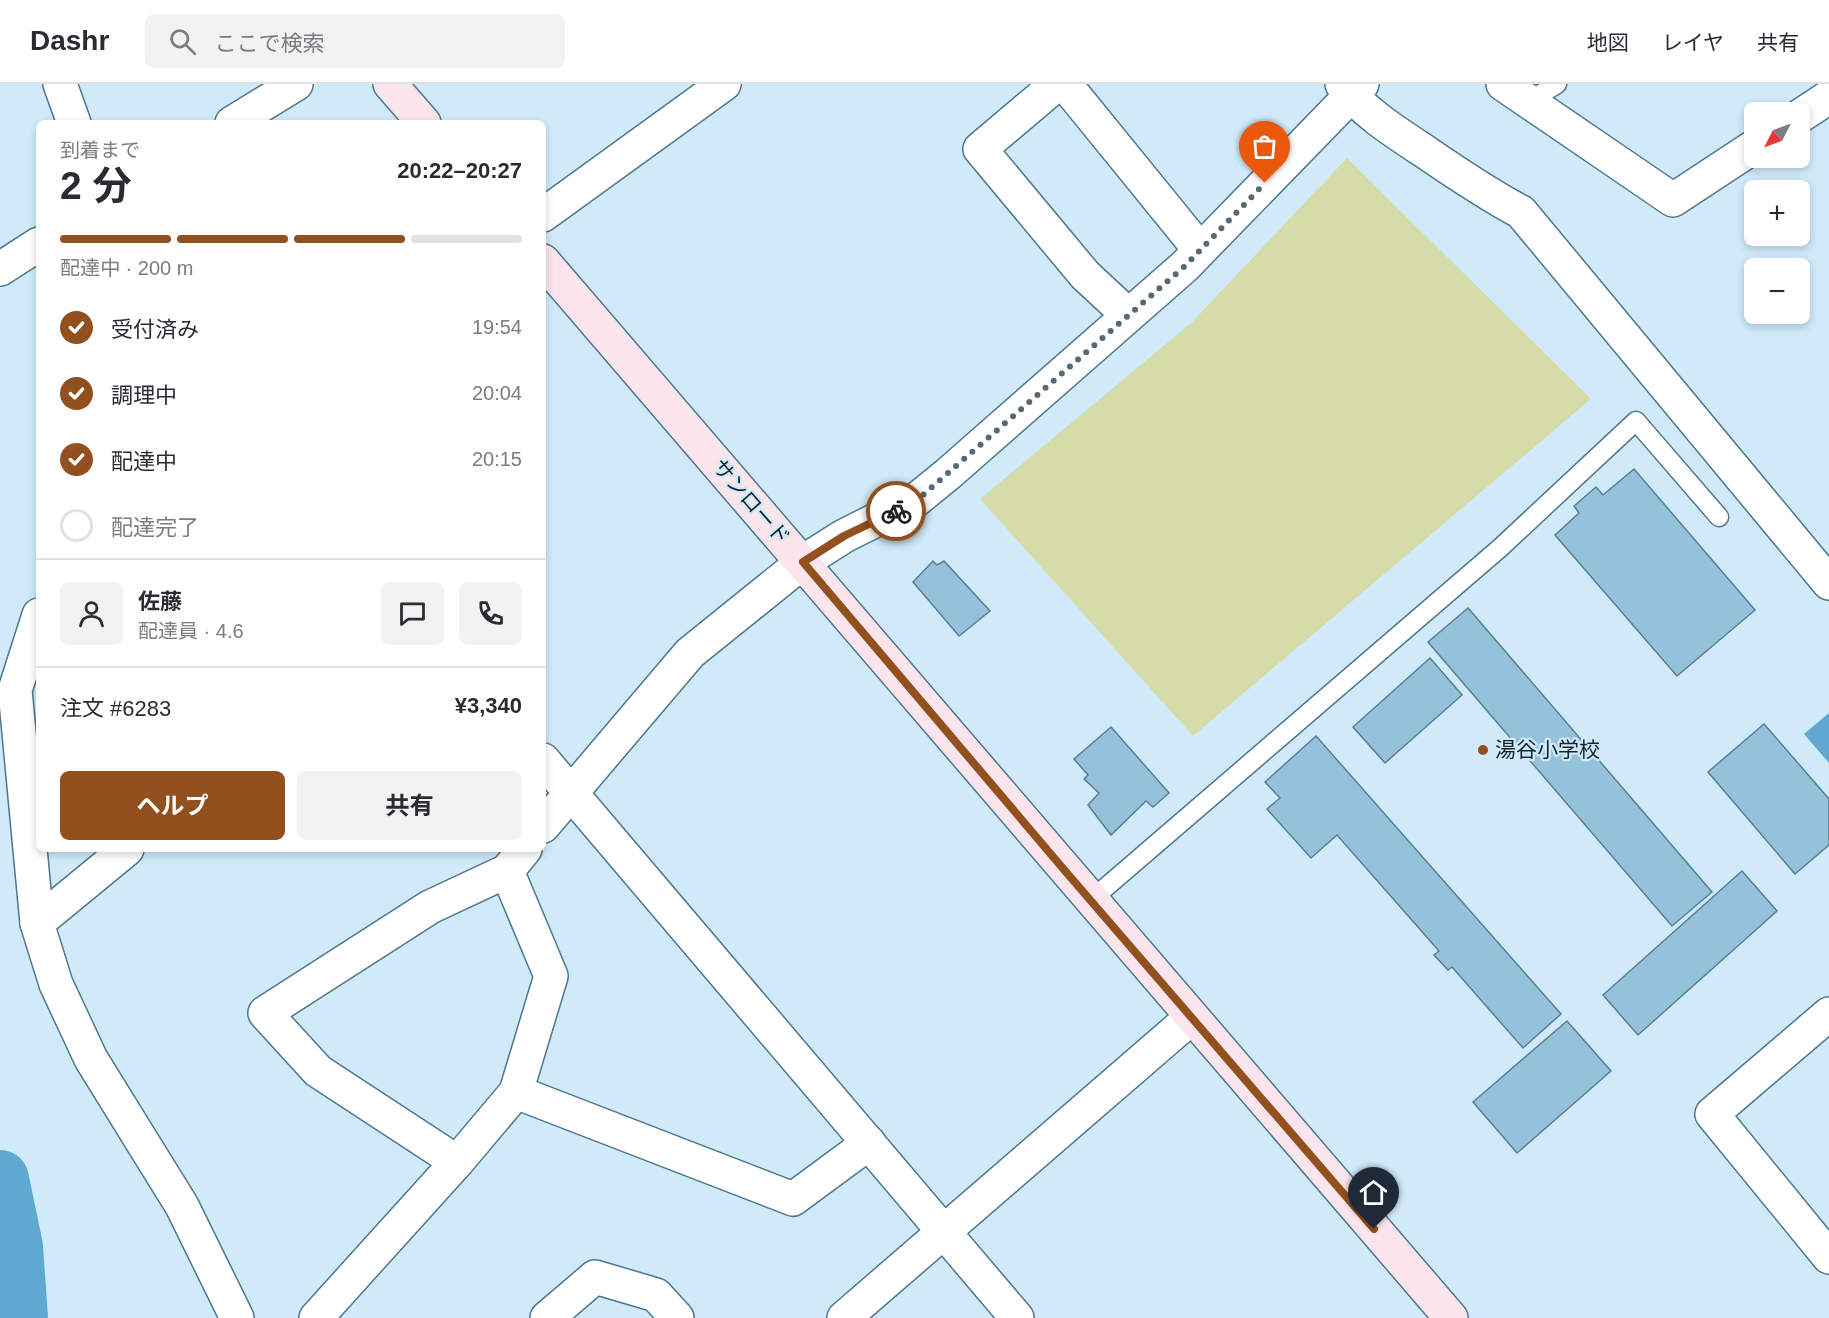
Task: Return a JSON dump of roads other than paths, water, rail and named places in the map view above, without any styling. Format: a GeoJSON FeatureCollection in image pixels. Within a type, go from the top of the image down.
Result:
{"type":"FeatureCollection","features":[{"type":"Feature","properties":{"kind":"street"},"geometry":{"type":"LineString","coordinates":[[60,84],[73,120]]}},
{"type":"Feature","properties":{"kind":"street"},"geometry":{"type":"LineString","coordinates":[[237,120],[296,84]]}},
{"type":"Feature","properties":{"kind":"street"},"geometry":{"type":"LineString","coordinates":[[390,84],[421,120]]}},
{"type":"Feature","properties":{"kind":"street"},"geometry":{"type":"LineString","coordinates":[[546,213],[724,84]]}},
{"type":"Feature","properties":{"kind":"street"},"geometry":{"type":"LineString","coordinates":[[1057,84],[980,149],[1085,275],[1128,315]]}},
{"type":"Feature","properties":{"kind":"street"},"geometry":{"type":"LineString","coordinates":[[1065,84],[1200,250]]}},
{"type":"Feature","properties":{"kind":"street"},"geometry":{"type":"LineString","coordinates":[[546,822],[690,653],[803,562],[844,536],[916,501],[1200,250],[1351,88],[1395,132],[1489,195],[1521,212],[1829,583]]}},
{"type":"Feature","properties":{"kind":"street"},"geometry":{"type":"LineString","coordinates":[[1516,93],[1673,200],[1744,153]]}},
{"type":"Feature","properties":{"kind":"street"},"geometry":{"type":"LineString","coordinates":[[1810,109],[1829,97]]}},
{"type":"Feature","properties":{"kind":"street"},"geometry":{"type":"LineString","coordinates":[[0,269],[36,246]]}},
{"type":"Feature","properties":{"kind":"street","name":"サンロード"},"geometry":{"type":"LineString","coordinates":[[546,264],[1450,1318]]}},
{"type":"Feature","properties":{"kind":"street"},"geometry":{"type":"LineString","coordinates":[[36,624],[15,690],[38,922],[56,984],[91,1059],[182,1206],[237,1318]]}},
{"type":"Feature","properties":{"kind":"street"},"geometry":{"type":"LineString","coordinates":[[546,764],[1017,1318]]}},
{"type":"Feature","properties":{"kind":"street"},"geometry":{"type":"LineString","coordinates":[[38,922],[123,852]]}},
{"type":"Feature","properties":{"kind":"street"},"geometry":{"type":"LineString","coordinates":[[316,1318],[457,1162],[516,1092],[551,976],[516,860],[430,907],[265,1013],[318,1071],[457,1162]]}},
{"type":"Feature","properties":{"kind":"street"},"geometry":{"type":"LineString","coordinates":[[1829,1014],[1712,1114],[1829,1257]]}},
{"type":"Feature","properties":{"kind":"street"},"geometry":{"type":"LineString","coordinates":[[844,1318],[1192,1017]]}},
{"type":"Feature","properties":{"kind":"street"},"geometry":{"type":"LineString","coordinates":[[516,1092],[793,1198],[869,1143]]}},
{"type":"Feature","properties":{"kind":"street"},"geometry":{"type":"LineString","coordinates":[[547,1318],[595,1277],[656,1295],[677,1318]]}},
{"type":"Feature","properties":{"kind":"lane"},"geometry":{"type":"LineString","coordinates":[[1516,93],[1557,84]]}},
{"type":"Feature","properties":{"kind":"lane"},"geometry":{"type":"LineString","coordinates":[[1091,900],[1500,548],[1636,421],[1719,517]]}},
{"type":"Feature","properties":{"kind":"water"},"geometry":{"type":"Polygon","coordinates":[[[1829,713],[1829,763],[1804,734],[1829,713]]]}},
{"type":"Feature","properties":{"kind":"waterway"},"geometry":{"type":"LineString","coordinates":[[0,1179],[14,1247],[19,1318]]}},
{"type":"Feature","properties":{"kind":"place","name":"湯谷小学校"},"geometry":{"type":"Point","coordinates":[1483,750]}}]}
